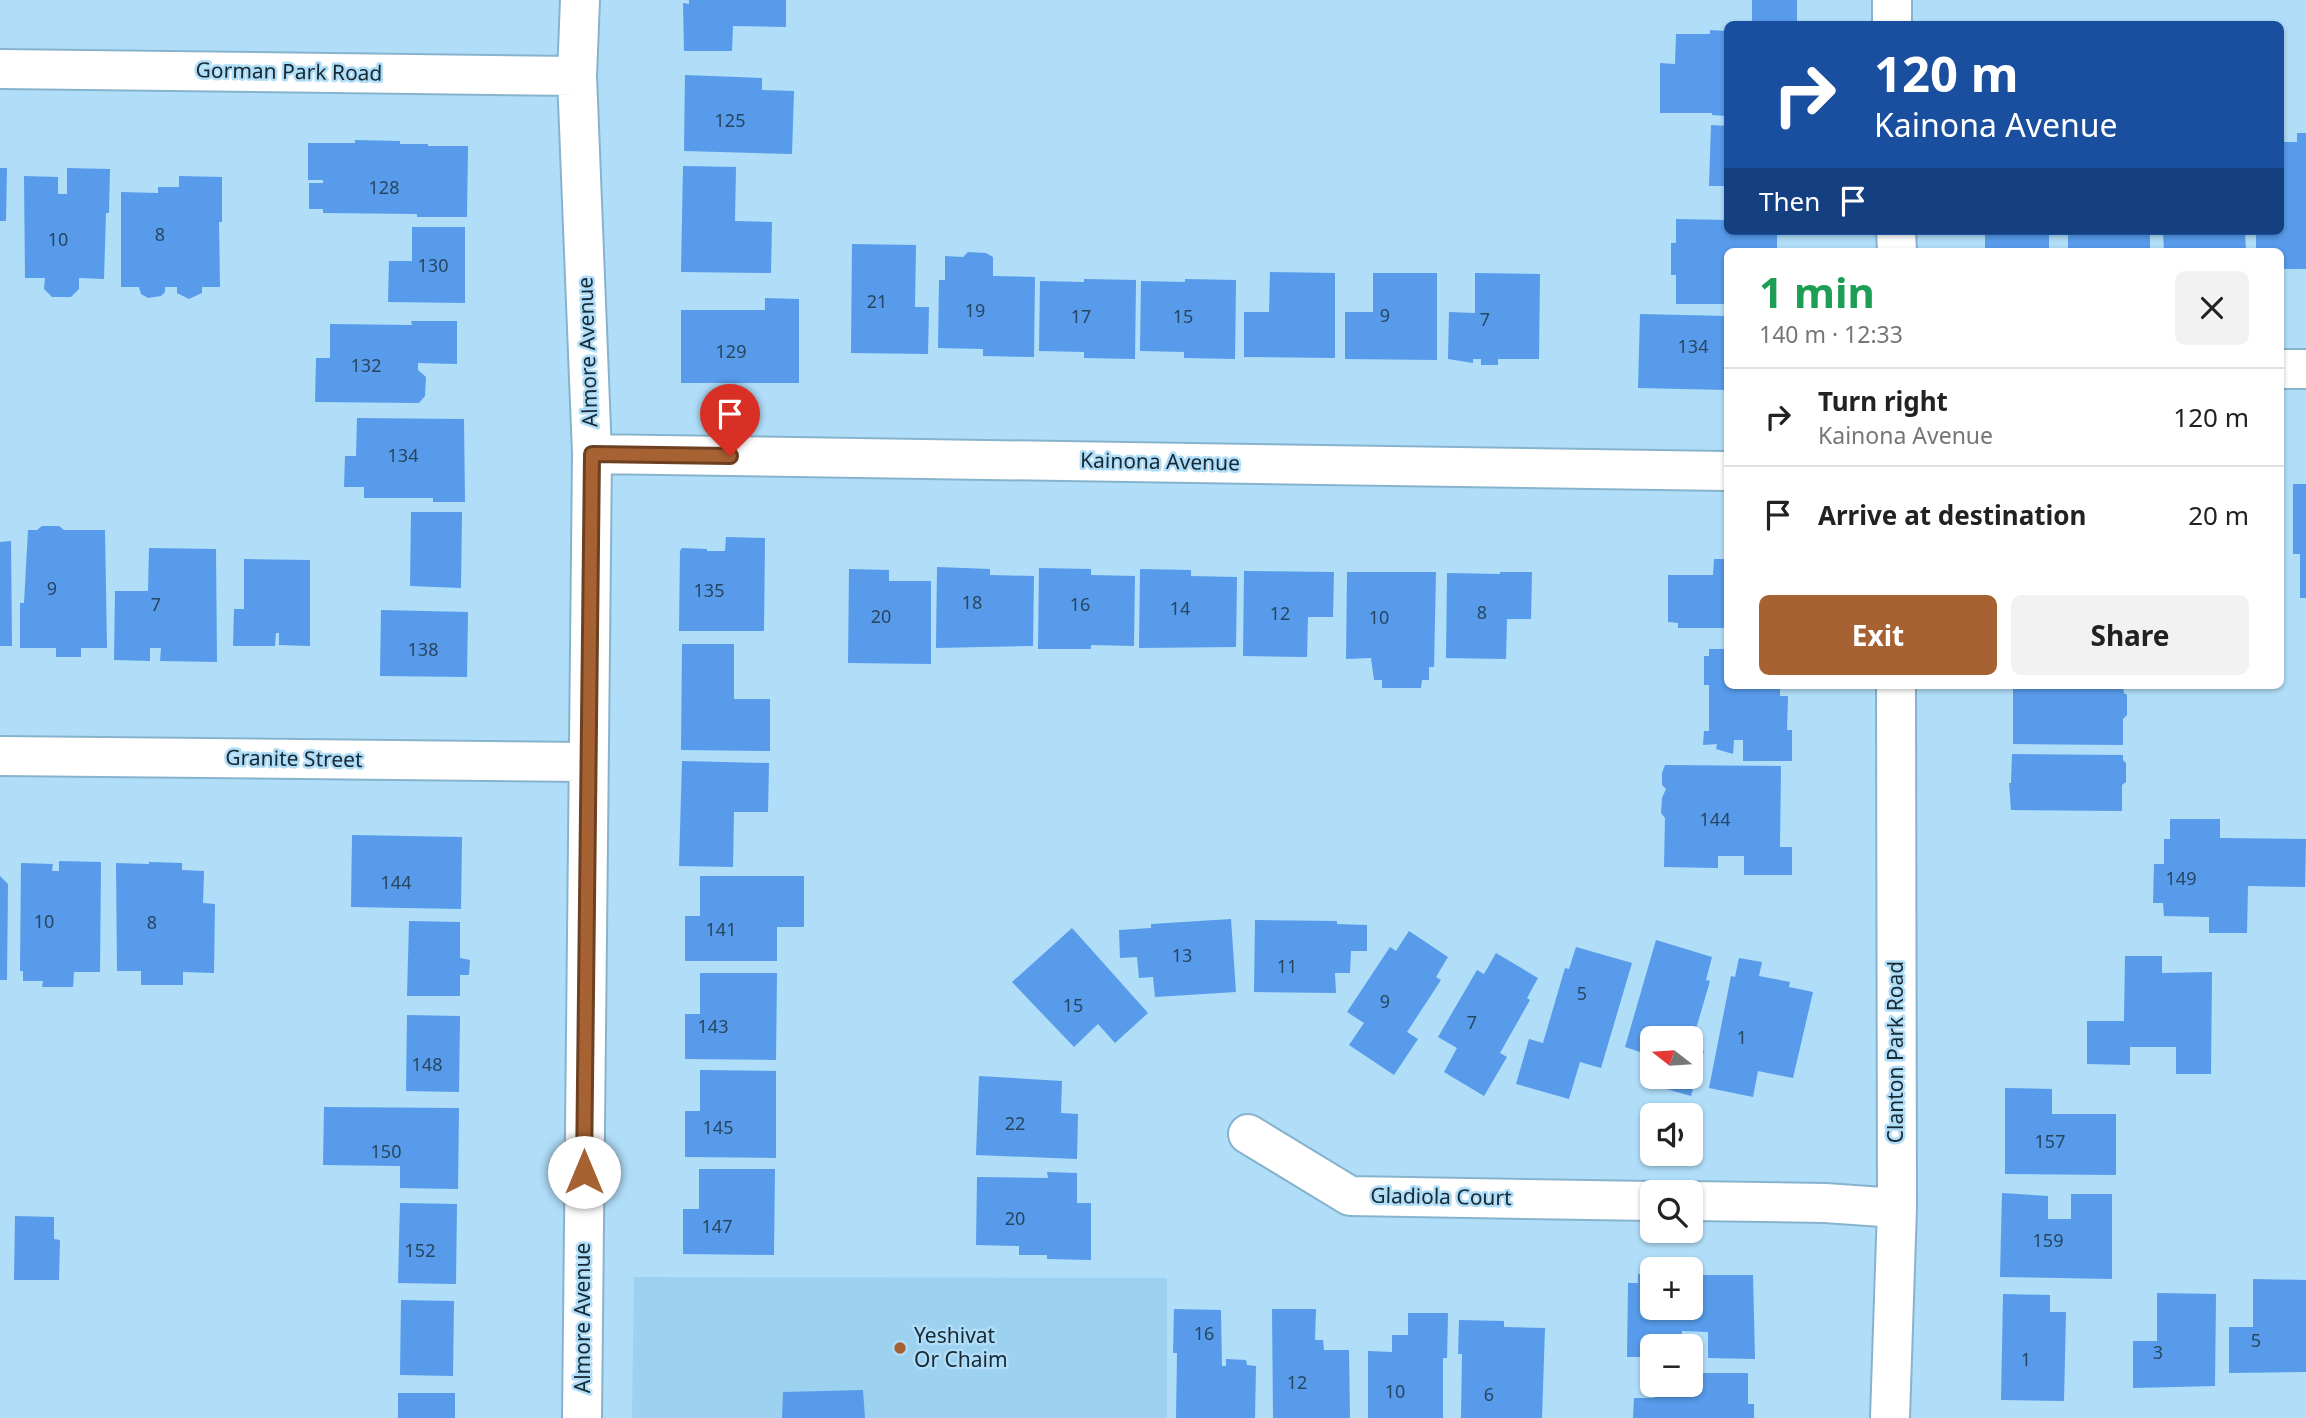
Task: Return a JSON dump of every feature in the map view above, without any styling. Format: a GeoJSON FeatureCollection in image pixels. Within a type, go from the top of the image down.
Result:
{"type":"FeatureCollection","features":[{"type":"Feature","properties":{"kind":"street","name":"Almore Avenue"},"geometry":{"type":"LineString","coordinates":[[580,0],[577,76],[592,454],[582,1418]]}},
{"type":"Feature","properties":{"kind":"street"},"geometry":{"type":"LineString","coordinates":[[1892,0],[1892,21]]}},
{"type":"Feature","properties":{"kind":"street","name":"Gorman Park Road"},"geometry":{"type":"LineString","coordinates":[[0,69],[577,76]]}},
{"type":"Feature","properties":{"kind":"street"},"geometry":{"type":"LineString","coordinates":[[2284,369],[2306,369]]}},
{"type":"Feature","properties":{"kind":"street","name":"Kainona Avenue"},"geometry":{"type":"LineString","coordinates":[[592,454],[1724,471]]}},
{"type":"Feature","properties":{"kind":"street","name":"Clanton Park Road"},"geometry":{"type":"LineString","coordinates":[[1890,1418],[1896,1209],[1896,689]]}},
{"type":"Feature","properties":{"kind":"street","name":"Granite Street"},"geometry":{"type":"LineString","coordinates":[[0,756],[587,762]]}},
{"type":"Feature","properties":{"kind":"street","name":"Gladiola Court"},"geometry":{"type":"LineString","coordinates":[[1248,1134],[1350,1196],[1640,1201]]}},
{"type":"Feature","properties":{"kind":"street"},"geometry":{"type":"LineString","coordinates":[[1703,1201],[1825,1203],[1896,1209]]}},
{"type":"Feature","properties":{"kind":"shaded area","name":"Yeshivat Or Chaim"},"geometry":{"type":"Polygon","coordinates":[[[634,1277],[1167,1278],[1167,1418],[632,1418],[634,1277]]]}},
{"type":"Feature","properties":{"kind":"building"},"geometry":{"type":"Polygon","coordinates":[[[689,0],[786,0],[786,27],[733,26],[732,51],[684,51],[683,3],[689,4],[689,0]]]}},
{"type":"Feature","properties":{"kind":"building"},"geometry":{"type":"Polygon","coordinates":[[[1752,0],[1797,0],[1797,21],[1752,21],[1752,0]]]}},
{"type":"Feature","properties":{"kind":"building"},"geometry":{"type":"Polygon","coordinates":[[[1710,30],[1724,31],[1724,116],[1712,113],[1660,113],[1660,63],[1675,64],[1676,34],[1710,34],[1710,30]]]}},
{"type":"Feature","properties":{"kind":"building"},"geometry":{"type":"Polygon","coordinates":[[[685,75],[762,78],[762,90],[794,91],[792,154],[684,151],[685,75]]]}},
{"type":"Feature","properties":{"kind":"building"},"geometry":{"type":"Polygon","coordinates":[[[1711,125],[1724,126],[1724,186],[1709,186],[1711,125]]]}},
{"type":"Feature","properties":{"kind":"building"},"geometry":{"type":"Polygon","coordinates":[[[2297,133],[2306,133],[2306,269],[2284,269],[2284,248],[2256,248],[2256,235],[2284,235],[2284,142],[2297,142],[2297,133]]]}},
{"type":"Feature","properties":{"kind":"building"},"geometry":{"type":"Polygon","coordinates":[[[355,140],[400,141],[400,144],[428,146],[468,146],[467,217],[323,213],[323,209],[309,209],[309,183],[323,183],[323,180],[308,180],[308,143],[355,143],[355,140]]]}},
{"type":"Feature","properties":{"kind":"building"},"geometry":{"type":"Polygon","coordinates":[[[683,166],[736,167],[735,221],[772,222],[771,273],[681,272],[683,166]]]}},
{"type":"Feature","properties":{"kind":"building"},"geometry":{"type":"Polygon","coordinates":[[[0,168],[7,168],[6,221],[0,221],[0,168]]]}},
{"type":"Feature","properties":{"kind":"building"},"geometry":{"type":"Polygon","coordinates":[[[67,168],[110,169],[104,279],[79,278],[79,289],[71,297],[52,297],[44,289],[45,278],[25,278],[24,176],[58,177],[58,194],[67,194],[67,168]]]}},
{"type":"Feature","properties":{"kind":"building"},"geometry":{"type":"Polygon","coordinates":[[[179,176],[222,177],[222,222],[219,222],[220,287],[202,287],[202,293],[189,299],[177,293],[177,287],[165,287],[161,296],[148,298],[141,294],[139,287],[121,287],[121,192],[158,193],[158,187],[179,187],[179,176]]]}},
{"type":"Feature","properties":{"kind":"building"},"geometry":{"type":"Polygon","coordinates":[[[1676,219],[1724,220],[1724,235],[1777,235],[1777,248],[1724,248],[1724,304],[1676,304],[1676,275],[1671,275],[1671,243],[1676,243],[1676,219]]]}},
{"type":"Feature","properties":{"kind":"building"},"geometry":{"type":"Polygon","coordinates":[[[412,227],[465,227],[465,303],[388,302],[389,261],[412,261],[412,227]]]}},
{"type":"Feature","properties":{"kind":"building"},"geometry":{"type":"Polygon","coordinates":[[[1985,235],[2049,235],[2049,248],[1985,248],[1985,235]]]}},
{"type":"Feature","properties":{"kind":"building"},"geometry":{"type":"Polygon","coordinates":[[[2068,235],[2150,235],[2150,248],[2068,248],[2068,235]]]}},
{"type":"Feature","properties":{"kind":"building"},"geometry":{"type":"Polygon","coordinates":[[[2163,235],[2245,235],[2246,248],[2164,248],[2163,235]]]}},
{"type":"Feature","properties":{"kind":"building"},"geometry":{"type":"Polygon","coordinates":[[[852,244],[916,245],[915,307],[929,307],[928,354],[851,353],[852,244]]]}},
{"type":"Feature","properties":{"kind":"building"},"geometry":{"type":"Polygon","coordinates":[[[968,252],[986,253],[993,257],[993,276],[1035,277],[1034,357],[983,356],[983,349],[938,348],[939,280],[945,280],[945,256],[963,257],[968,252]]]}},
{"type":"Feature","properties":{"kind":"building"},"geometry":{"type":"Polygon","coordinates":[[[1270,272],[1335,273],[1335,358],[1244,357],[1244,312],[1269,312],[1270,272]]]}},
{"type":"Feature","properties":{"kind":"building"},"geometry":{"type":"Polygon","coordinates":[[[1373,273],[1437,273],[1437,360],[1345,359],[1345,312],[1373,312],[1373,273]]]}},
{"type":"Feature","properties":{"kind":"building"},"geometry":{"type":"Polygon","coordinates":[[[1475,273],[1540,274],[1539,359],[1498,359],[1498,365],[1481,365],[1481,359],[1473,359],[1473,363],[1448,359],[1449,312],[1475,313],[1475,273]]]}},
{"type":"Feature","properties":{"kind":"building"},"geometry":{"type":"Polygon","coordinates":[[[1084,279],[1136,280],[1135,359],[1084,358],[1084,352],[1039,351],[1040,281],[1084,282],[1084,279]]]}},
{"type":"Feature","properties":{"kind":"building"},"geometry":{"type":"Polygon","coordinates":[[[1185,279],[1236,280],[1235,359],[1184,358],[1184,352],[1140,351],[1141,281],[1185,282],[1185,279]]]}},
{"type":"Feature","properties":{"kind":"building"},"geometry":{"type":"Polygon","coordinates":[[[765,298],[799,299],[799,383],[681,383],[681,310],[765,310],[765,298]]]}},
{"type":"Feature","properties":{"kind":"building"},"geometry":{"type":"Polygon","coordinates":[[[1640,314],[1724,316],[1724,390],[1638,388],[1640,314]]]}},
{"type":"Feature","properties":{"kind":"building"},"geometry":{"type":"Polygon","coordinates":[[[411,321],[457,321],[457,364],[418,363],[418,370],[426,377],[425,396],[419,403],[315,402],[316,358],[330,358],[330,324],[412,325],[411,321]]]}},
{"type":"Feature","properties":{"kind":"building"},"geometry":{"type":"Polygon","coordinates":[[[357,418],[464,419],[465,502],[433,502],[433,498],[364,498],[364,487],[344,487],[345,456],[356,456],[357,418]]]}},
{"type":"Feature","properties":{"kind":"building"},"geometry":{"type":"Polygon","coordinates":[[[2293,484],[2306,484],[2306,598],[2300,598],[2300,554],[2293,554],[2293,484]]]}},
{"type":"Feature","properties":{"kind":"building"},"geometry":{"type":"Polygon","coordinates":[[[411,512],[462,512],[461,588],[410,586],[411,512]]]}},
{"type":"Feature","properties":{"kind":"building"},"geometry":{"type":"Polygon","coordinates":[[[42,526],[59,526],[64,530],[105,530],[107,648],[81,648],[81,657],[56,657],[56,648],[20,648],[20,603],[24,603],[28,530],[37,530],[42,526]]]}},
{"type":"Feature","properties":{"kind":"building"},"geometry":{"type":"Polygon","coordinates":[[[726,537],[765,538],[764,631],[679,631],[680,551],[682,548],[725,551],[726,537]]]}},
{"type":"Feature","properties":{"kind":"building"},"geometry":{"type":"Polygon","coordinates":[[[11,541],[12,646],[0,646],[0,542],[11,541]]]}},
{"type":"Feature","properties":{"kind":"building"},"geometry":{"type":"Polygon","coordinates":[[[149,548],[216,549],[217,662],[160,661],[161,648],[150,648],[150,661],[114,660],[115,591],[148,591],[149,548]]]}},
{"type":"Feature","properties":{"kind":"building"},"geometry":{"type":"Polygon","coordinates":[[[244,559],[310,560],[310,646],[279,645],[279,633],[276,633],[275,646],[233,646],[234,609],[244,609],[244,559]]]}},
{"type":"Feature","properties":{"kind":"building"},"geometry":{"type":"Polygon","coordinates":[[[1714,559],[1724,559],[1724,628],[1678,628],[1678,623],[1668,622],[1668,575],[1713,575],[1714,559]]]}},
{"type":"Feature","properties":{"kind":"building"},"geometry":{"type":"Polygon","coordinates":[[[937,567],[990,569],[990,575],[1034,576],[1033,646],[936,648],[937,567]]]}},
{"type":"Feature","properties":{"kind":"building"},"geometry":{"type":"Polygon","coordinates":[[[1039,568],[1091,569],[1091,575],[1135,576],[1134,646],[1091,645],[1091,649],[1038,649],[1039,568]]]}},
{"type":"Feature","properties":{"kind":"building"},"geometry":{"type":"Polygon","coordinates":[[[849,569],[889,570],[889,581],[931,581],[931,664],[848,663],[849,569]]]}},
{"type":"Feature","properties":{"kind":"building"},"geometry":{"type":"Polygon","coordinates":[[[1140,569],[1191,570],[1191,576],[1237,577],[1236,647],[1139,648],[1140,569]]]}},
{"type":"Feature","properties":{"kind":"building"},"geometry":{"type":"Polygon","coordinates":[[[1244,571],[1334,572],[1333,617],[1308,617],[1307,657],[1243,656],[1244,571]]]}},
{"type":"Feature","properties":{"kind":"building"},"geometry":{"type":"Polygon","coordinates":[[[1347,572],[1436,572],[1434,667],[1429,667],[1429,680],[1422,680],[1421,688],[1382,688],[1382,680],[1374,680],[1371,658],[1346,659],[1347,572]]]}},
{"type":"Feature","properties":{"kind":"building"},"geometry":{"type":"Polygon","coordinates":[[[1532,572],[1531,619],[1507,619],[1506,659],[1446,658],[1447,573],[1532,572]]]}},
{"type":"Feature","properties":{"kind":"building"},"geometry":{"type":"Polygon","coordinates":[[[381,610],[468,612],[467,677],[380,676],[381,610]]]}},
{"type":"Feature","properties":{"kind":"building"},"geometry":{"type":"Polygon","coordinates":[[[682,644],[734,644],[734,699],[770,699],[770,751],[681,750],[682,644]]]}},
{"type":"Feature","properties":{"kind":"building"},"geometry":{"type":"Polygon","coordinates":[[[1709,649],[1724,649],[1724,689],[1780,689],[1780,696],[1788,696],[1787,730],[1792,730],[1792,761],[1743,761],[1743,740],[1734,740],[1733,754],[1716,749],[1717,744],[1703,745],[1704,731],[1709,731],[1709,685],[1704,685],[1704,656],[1709,656],[1709,649]]]}},
{"type":"Feature","properties":{"kind":"building"},"geometry":{"type":"Polygon","coordinates":[[[2013,689],[2123,689],[2127,695],[2123,745],[2013,744],[2013,689]]]}},
{"type":"Feature","properties":{"kind":"building"},"geometry":{"type":"Polygon","coordinates":[[[2012,754],[2123,755],[2126,782],[2122,785],[2122,811],[2011,810],[2009,783],[2012,754]]]}},
{"type":"Feature","properties":{"kind":"building"},"geometry":{"type":"Polygon","coordinates":[[[682,761],[769,763],[768,812],[734,812],[733,867],[679,866],[682,761]]]}},
{"type":"Feature","properties":{"kind":"building"},"geometry":{"type":"Polygon","coordinates":[[[1665,765],[1781,766],[1780,847],[1792,847],[1792,875],[1744,875],[1744,856],[1718,856],[1718,868],[1664,867],[1665,818],[1661,813],[1666,789],[1662,785],[1665,765]]]}},
{"type":"Feature","properties":{"kind":"building"},"geometry":{"type":"Polygon","coordinates":[[[2170,819],[2220,819],[2220,838],[2306,839],[2305,887],[2248,886],[2247,933],[2209,933],[2209,917],[2164,916],[2163,903],[2153,903],[2154,864],[2164,864],[2164,839],[2170,839],[2170,819]]]}},
{"type":"Feature","properties":{"kind":"building"},"geometry":{"type":"Polygon","coordinates":[[[352,835],[462,837],[461,909],[351,907],[352,835]]]}},
{"type":"Feature","properties":{"kind":"building"},"geometry":{"type":"Polygon","coordinates":[[[59,861],[101,862],[100,972],[74,972],[73,987],[42,987],[43,981],[23,981],[23,971],[20,971],[21,863],[53,864],[52,871],[59,871],[59,861]]]}},
{"type":"Feature","properties":{"kind":"building"},"geometry":{"type":"Polygon","coordinates":[[[116,863],[182,863],[182,870],[204,871],[203,903],[215,904],[214,973],[183,972],[183,985],[141,985],[141,971],[117,971],[116,863]]]}},
{"type":"Feature","properties":{"kind":"building"},"geometry":{"type":"Polygon","coordinates":[[[0,876],[8,884],[7,980],[0,980],[0,876]]]}},
{"type":"Feature","properties":{"kind":"building"},"geometry":{"type":"Polygon","coordinates":[[[700,876],[804,876],[804,927],[777,927],[777,961],[685,961],[685,916],[700,916],[700,876]]]}},
{"type":"Feature","properties":{"kind":"building"},"geometry":{"type":"Polygon","coordinates":[[[1231,919],[1236,992],[1155,997],[1153,977],[1139,978],[1137,957],[1120,958],[1119,930],[1151,928],[1151,924],[1231,919]]]}},
{"type":"Feature","properties":{"kind":"building"},"geometry":{"type":"Polygon","coordinates":[[[1255,920],[1337,921],[1337,924],[1367,925],[1367,951],[1351,951],[1350,973],[1335,973],[1336,993],[1254,992],[1255,920]]]}},
{"type":"Feature","properties":{"kind":"building"},"geometry":{"type":"Polygon","coordinates":[[[409,921],[460,922],[460,958],[470,960],[469,975],[460,975],[460,996],[407,996],[409,921]]]}},
{"type":"Feature","properties":{"kind":"building"},"geometry":{"type":"Polygon","coordinates":[[[1072,928],[1148,1013],[1115,1043],[1098,1024],[1074,1047],[1012,982],[1072,928]]]}},
{"type":"Feature","properties":{"kind":"building"},"geometry":{"type":"Polygon","coordinates":[[[1409,931],[1448,957],[1436,977],[1441,980],[1407,1032],[1418,1039],[1394,1075],[1349,1045],[1364,1023],[1347,1012],[1390,947],[1396,951],[1409,931]]]}},
{"type":"Feature","properties":{"kind":"building"},"geometry":{"type":"Polygon","coordinates":[[[1656,940],[1712,957],[1706,980],[1710,981],[1697,1026],[1640,1026],[1640,1052],[1625,1047],[1656,940]]]}},
{"type":"Feature","properties":{"kind":"building"},"geometry":{"type":"Polygon","coordinates":[[[1576,947],[1632,963],[1601,1068],[1580,1062],[1569,1099],[1516,1084],[1529,1039],[1543,1043],[1565,968],[1569,969],[1576,947]]]}},
{"type":"Feature","properties":{"kind":"building"},"geometry":{"type":"Polygon","coordinates":[[[1496,953],[1538,978],[1527,998],[1530,1000],[1500,1053],[1507,1057],[1484,1096],[1444,1072],[1457,1048],[1438,1037],[1477,970],[1484,974],[1496,953]]]}},
{"type":"Feature","properties":{"kind":"building"},"geometry":{"type":"Polygon","coordinates":[[[2125,956],[2162,956],[2162,973],[2212,972],[2211,1074],[2176,1074],[2176,1047],[2130,1047],[2130,1065],[2087,1064],[2087,1021],[2124,1021],[2125,956]]]}},
{"type":"Feature","properties":{"kind":"building"},"geometry":{"type":"Polygon","coordinates":[[[1739,958],[1762,962],[1759,976],[1790,982],[1789,987],[1813,992],[1793,1078],[1758,1071],[1753,1097],[1709,1088],[1731,976],[1735,977],[1739,958]]]}},
{"type":"Feature","properties":{"kind":"building"},"geometry":{"type":"Polygon","coordinates":[[[700,973],[777,973],[776,1060],[685,1059],[685,1014],[700,1014],[700,973]]]}},
{"type":"Feature","properties":{"kind":"building"},"geometry":{"type":"Polygon","coordinates":[[[407,1015],[460,1016],[459,1092],[406,1091],[407,1015]]]}},
{"type":"Feature","properties":{"kind":"building"},"geometry":{"type":"Polygon","coordinates":[[[700,1070],[776,1071],[776,1158],[685,1157],[685,1111],[700,1111],[700,1070]]]}},
{"type":"Feature","properties":{"kind":"building"},"geometry":{"type":"Polygon","coordinates":[[[979,1076],[1062,1081],[1061,1113],[1078,1114],[1077,1159],[976,1155],[979,1076]]]}},
{"type":"Feature","properties":{"kind":"building"},"geometry":{"type":"Polygon","coordinates":[[[2005,1088],[2052,1089],[2052,1114],[2116,1114],[2116,1175],[2005,1174],[2005,1088]]]}},
{"type":"Feature","properties":{"kind":"building"},"geometry":{"type":"Polygon","coordinates":[[[1666,1089],[1693,1089],[1691,1096],[1666,1089]]]}},
{"type":"Feature","properties":{"kind":"building"},"geometry":{"type":"Polygon","coordinates":[[[324,1107],[459,1108],[458,1189],[400,1188],[400,1166],[323,1165],[324,1107]]]}},
{"type":"Feature","properties":{"kind":"building"},"geometry":{"type":"Polygon","coordinates":[[[699,1169],[775,1169],[774,1255],[683,1254],[683,1209],[699,1209],[699,1169]]]}},
{"type":"Feature","properties":{"kind":"building"},"geometry":{"type":"Polygon","coordinates":[[[1047,1172],[1077,1173],[1077,1203],[1091,1203],[1091,1260],[1047,1259],[1047,1255],[1019,1255],[1019,1246],[976,1245],[977,1177],[1048,1178],[1047,1172]]]}},
{"type":"Feature","properties":{"kind":"building"},"geometry":{"type":"Polygon","coordinates":[[[2002,1193],[2048,1196],[2048,1219],[2071,1219],[2071,1194],[2112,1194],[2112,1279],[2000,1277],[2002,1193]]]}},
{"type":"Feature","properties":{"kind":"building"},"geometry":{"type":"Polygon","coordinates":[[[400,1203],[457,1204],[456,1284],[398,1283],[400,1203]]]}},
{"type":"Feature","properties":{"kind":"building"},"geometry":{"type":"Polygon","coordinates":[[[15,1216],[54,1217],[54,1239],[60,1240],[59,1280],[14,1280],[15,1216]]]}},
{"type":"Feature","properties":{"kind":"building"},"geometry":{"type":"Polygon","coordinates":[[[1640,1274],[1640,1320],[1703,1320],[1703,1275],[1753,1275],[1755,1359],[1708,1358],[1708,1332],[1682,1331],[1682,1334],[1640,1334],[1640,1357],[1627,1357],[1628,1283],[1638,1283],[1640,1274]]]}},
{"type":"Feature","properties":{"kind":"building"},"geometry":{"type":"Polygon","coordinates":[[[2253,1279],[2306,1280],[2306,1372],[2229,1373],[2229,1327],[2253,1327],[2253,1279]]]}},
{"type":"Feature","properties":{"kind":"building"},"geometry":{"type":"Polygon","coordinates":[[[2157,1293],[2216,1294],[2215,1386],[2133,1388],[2133,1341],[2157,1341],[2157,1293]]]}},
{"type":"Feature","properties":{"kind":"building"},"geometry":{"type":"Polygon","coordinates":[[[2003,1294],[2050,1295],[2050,1312],[2066,1312],[2064,1401],[2001,1400],[2003,1294]]]}},
{"type":"Feature","properties":{"kind":"building"},"geometry":{"type":"Polygon","coordinates":[[[401,1300],[454,1301],[453,1376],[400,1375],[401,1300]]]}},
{"type":"Feature","properties":{"kind":"building"},"geometry":{"type":"Polygon","coordinates":[[[1174,1309],[1221,1310],[1222,1366],[1226,1366],[1226,1359],[1246,1360],[1247,1365],[1256,1366],[1255,1418],[1176,1418],[1177,1353],[1173,1353],[1174,1309]]]}},
{"type":"Feature","properties":{"kind":"building"},"geometry":{"type":"Polygon","coordinates":[[[1272,1309],[1316,1309],[1315,1340],[1323,1340],[1324,1350],[1349,1350],[1350,1418],[1273,1418],[1272,1309]]]}},
{"type":"Feature","properties":{"kind":"building"},"geometry":{"type":"Polygon","coordinates":[[[1408,1313],[1448,1313],[1447,1358],[1443,1358],[1443,1418],[1368,1418],[1368,1351],[1392,1352],[1392,1335],[1408,1335],[1408,1313]]]}},
{"type":"Feature","properties":{"kind":"building"},"geometry":{"type":"Polygon","coordinates":[[[1459,1320],[1504,1321],[1504,1327],[1545,1328],[1542,1418],[1461,1418],[1462,1354],[1458,1354],[1459,1320]]]}},
{"type":"Feature","properties":{"kind":"building"},"geometry":{"type":"Polygon","coordinates":[[[1703,1373],[1748,1373],[1748,1404],[1754,1404],[1754,1418],[1633,1418],[1634,1398],[1703,1397],[1703,1373]]]}},
{"type":"Feature","properties":{"kind":"building"},"geometry":{"type":"Polygon","coordinates":[[[863,1390],[865,1418],[782,1418],[783,1392],[863,1390]]]}},
{"type":"Feature","properties":{"kind":"building"},"geometry":{"type":"Polygon","coordinates":[[[398,1393],[455,1393],[455,1418],[398,1418],[398,1393]]]}},
{"type":"Feature","properties":{"kind":"place","name":"Yeshivat Or Chaim"},"geometry":{"type":"Point","coordinates":[900,1348]}},
{"type":"Feature","properties":{"kind":"route"},"geometry":{"type":"LineString","coordinates":[[584,1172],[592,454],[730,456]]}}]}
